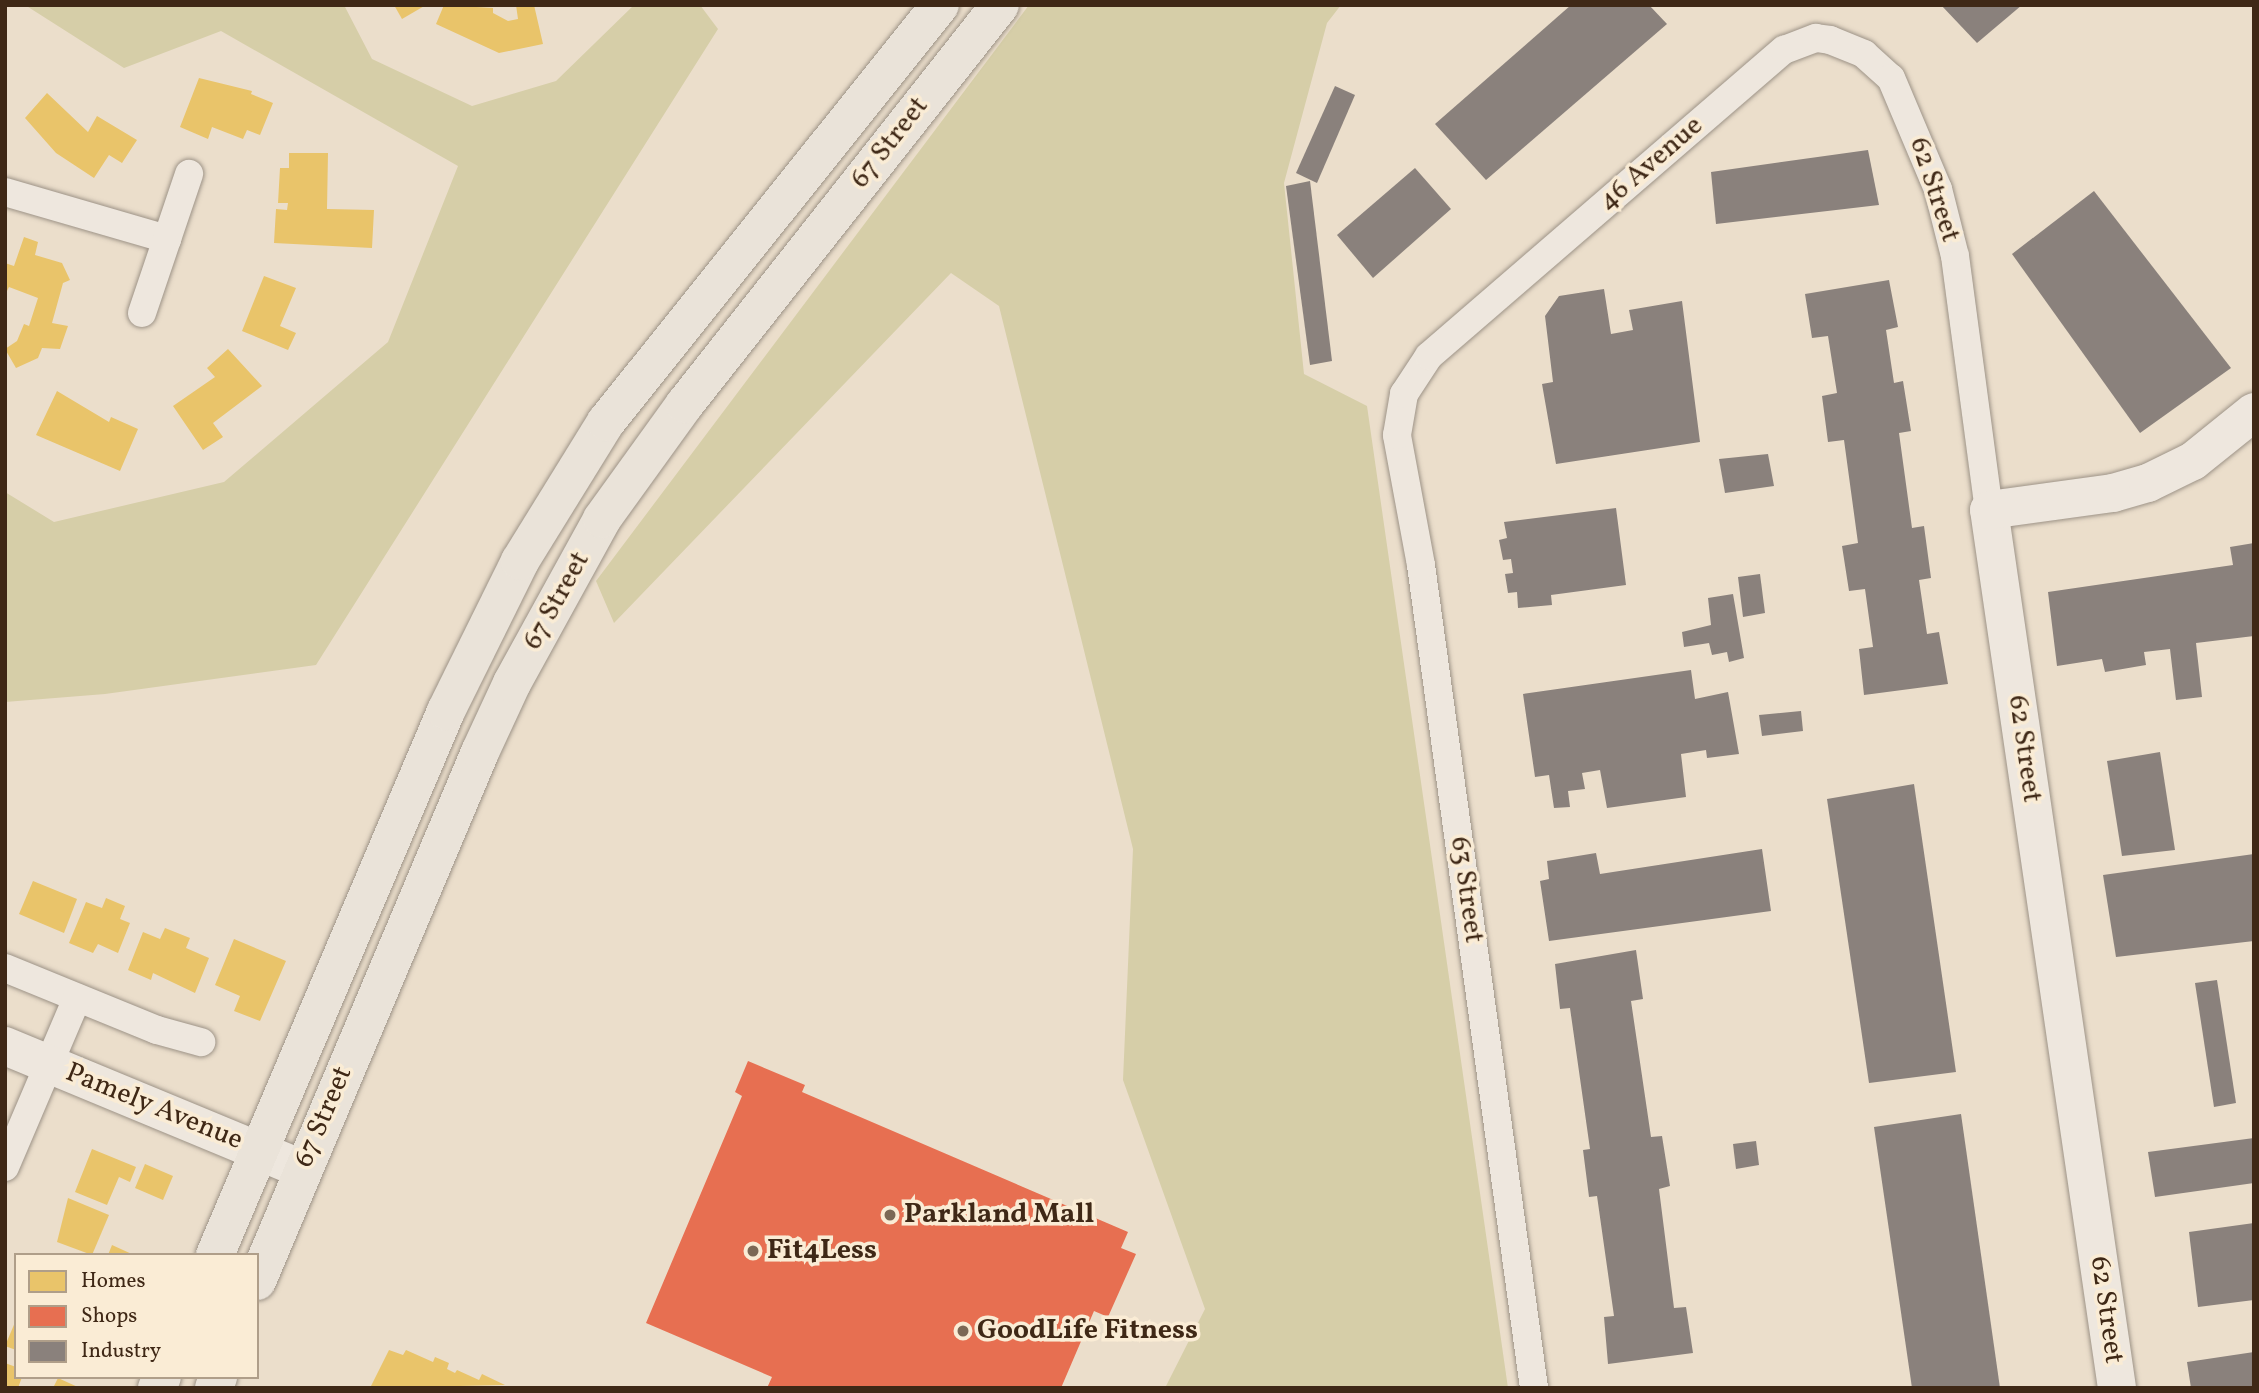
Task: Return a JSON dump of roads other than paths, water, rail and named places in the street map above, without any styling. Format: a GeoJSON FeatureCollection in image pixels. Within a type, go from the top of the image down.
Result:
{"type":"FeatureCollection","features":[{"type":"Feature","properties":{"kind":"main road","name":"67 Street"},"geometry":{"type":"LineString","coordinates":[[216,1253],[446,711],[520,561],[606,422],[940,5]]}},
{"type":"Feature","properties":{"kind":"main road","name":"67 Street"},"geometry":{"type":"LineString","coordinates":[[259,1275],[485,740],[602,519],[685,404],[1000,5]]}},
{"type":"Feature","properties":{"kind":"street","name":"46 Avenue"},"geometry":{"type":"LineString","coordinates":[[1404,394],[1429,356],[1784,50],[1816,38],[1864,54],[1891,78],[1909,116]]}},
{"type":"Feature","properties":{"kind":"street","name":"62 Street"},"geometry":{"type":"LineString","coordinates":[[1909,116],[1938,189],[1955,256],[1989,510],[2117,1388]]}},
{"type":"Feature","properties":{"kind":"street"},"geometry":{"type":"LineString","coordinates":[[142,313],[189,174]]}},
{"type":"Feature","properties":{"kind":"street"},"geometry":{"type":"LineString","coordinates":[[5,192],[167,239]]}},
{"type":"Feature","properties":{"kind":"street","name":"63 Street"},"geometry":{"type":"LineString","coordinates":[[1404,394],[1397,435],[1421,565],[1534,1388]]}},
{"type":"Feature","properties":{"kind":"street"},"geometry":{"type":"LineString","coordinates":[[1989,510],[2104,495],[2148,483],[2193,461],[2254,412]]}},
{"type":"Feature","properties":{"kind":"street"},"geometry":{"type":"LineString","coordinates":[[5,968],[157,1030],[201,1042]]}},
{"type":"Feature","properties":{"kind":"street"},"geometry":{"type":"LineString","coordinates":[[5,1167],[77,998]]}},
{"type":"Feature","properties":{"kind":"street","name":"Pamely Avenue"},"geometry":{"type":"LineString","coordinates":[[5,1046],[302,1169]]}},
{"type":"Feature","properties":{"kind":"place","name":"Parkland Mall"},"geometry":{"type":"Point","coordinates":[890,1215]}},
{"type":"Feature","properties":{"kind":"place","name":"Fit4Less"},"geometry":{"type":"Point","coordinates":[753,1251]}},
{"type":"Feature","properties":{"kind":"place","name":"GoodLife Fitness"},"geometry":{"type":"Point","coordinates":[963,1331]}}]}
